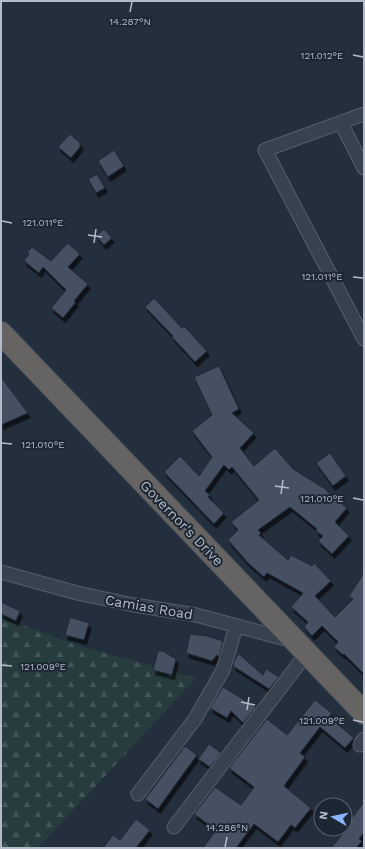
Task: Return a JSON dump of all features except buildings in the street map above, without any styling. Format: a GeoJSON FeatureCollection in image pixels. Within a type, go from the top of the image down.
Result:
{"type":"FeatureCollection","features":[{"type":"Feature","properties":{"kind":"highway","name":"Governor's Drive"},"geometry":{"type":"LineString","coordinates":[[1,334],[302,648],[362,707]]}},
{"type":"Feature","properties":{"kind":"street"},"geometry":{"type":"LineString","coordinates":[[364,114],[265,150],[364,339]]}},
{"type":"Feature","properties":{"kind":"street"},"geometry":{"type":"LineString","coordinates":[[341,123],[364,168]]}},
{"type":"Feature","properties":{"kind":"street","name":"Camias Road"},"geometry":{"type":"LineString","coordinates":[[1,572],[77,593],[134,605],[196,615],[302,648]]}},
{"type":"Feature","properties":{"kind":"street"},"geometry":{"type":"LineString","coordinates":[[138,794],[195,719],[223,670],[236,627]]}},
{"type":"Feature","properties":{"kind":"street"},"geometry":{"type":"LineString","coordinates":[[174,827],[302,648]]}},
{"type":"Feature","properties":{"kind":"green space"},"geometry":{"type":"Polygon","coordinates":[[[1,617],[79,646],[196,678],[38,848],[1,848],[1,617]]]}}]}
